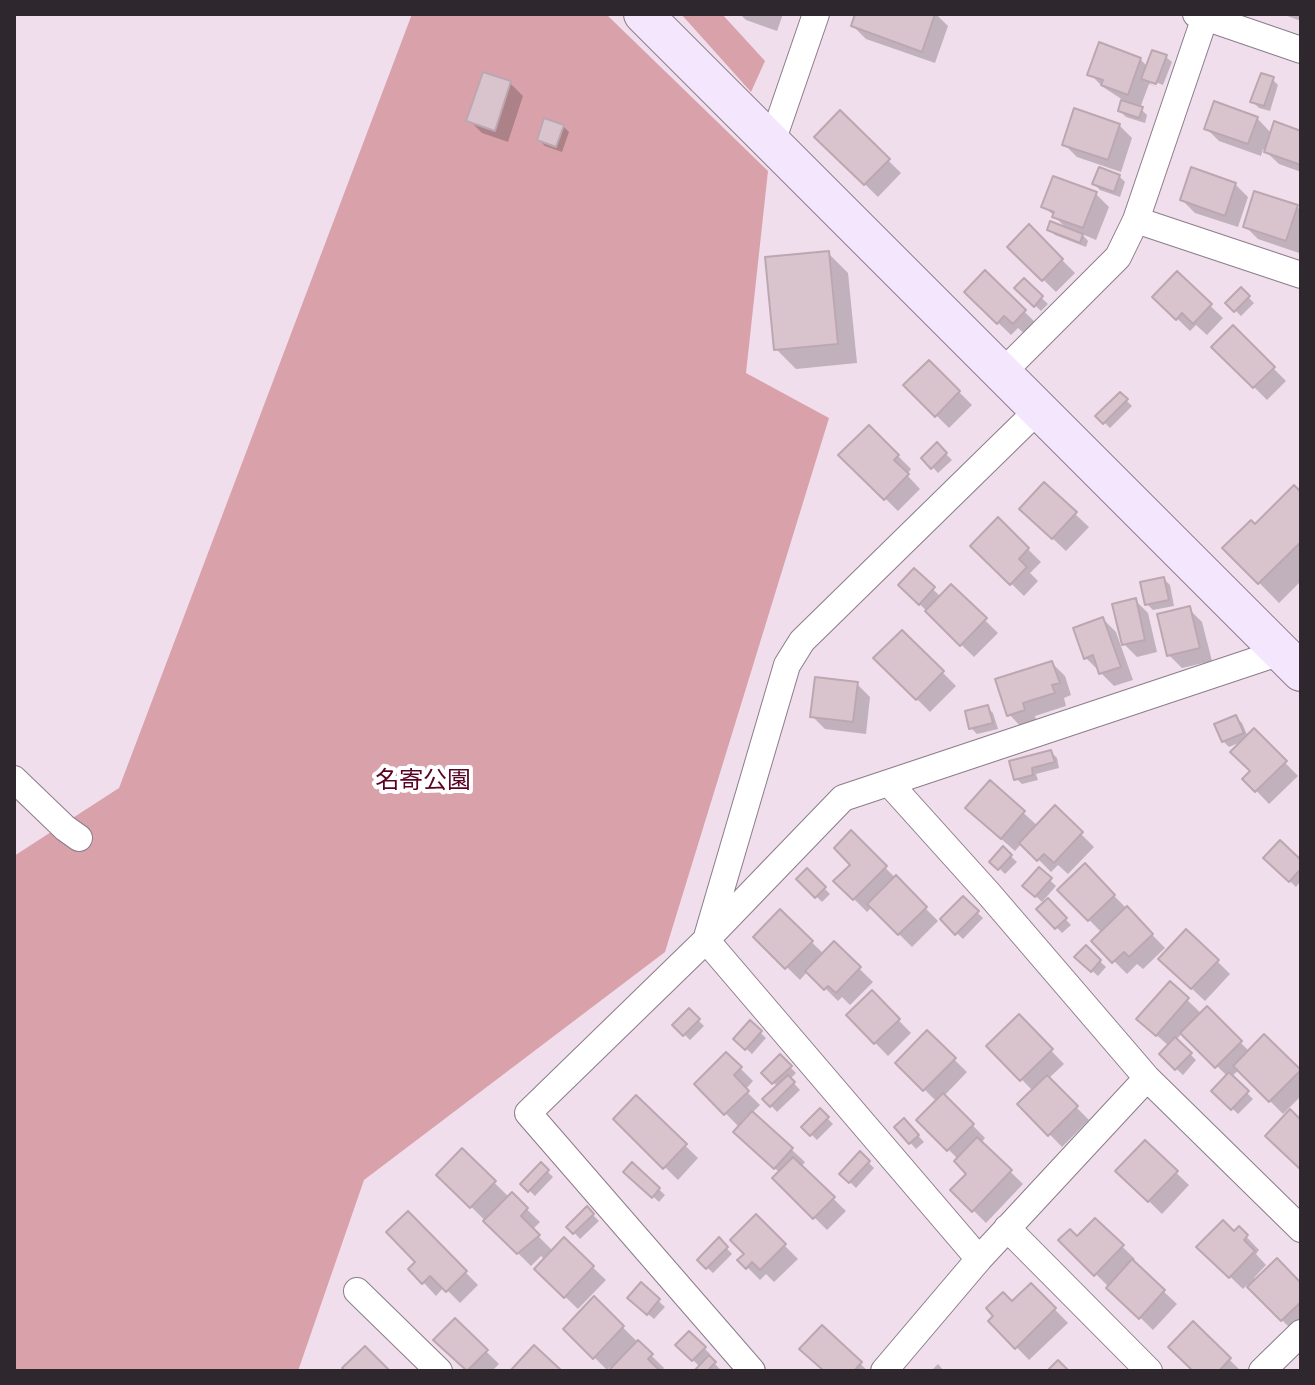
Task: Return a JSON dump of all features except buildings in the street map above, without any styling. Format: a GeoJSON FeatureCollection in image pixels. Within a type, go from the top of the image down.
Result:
{"type":"FeatureCollection","features":[{"type":"Feature","properties":{"kind":"street"},"geometry":{"type":"LineString","coordinates":[[643,14],[1291,662],[843,798],[706,940],[528,1113],[752,1371]]}},
{"type":"Feature","properties":{"kind":"street"},"geometry":{"type":"LineString","coordinates":[[772,142],[816,14]]}},
{"type":"Feature","properties":{"kind":"street"},"geometry":{"type":"LineString","coordinates":[[1002,373],[1118,257],[1136,220],[1202,15],[1301,50]]}},
{"type":"Feature","properties":{"kind":"street"},"geometry":{"type":"LineString","coordinates":[[1136,220],[1301,275]]}},
{"type":"Feature","properties":{"kind":"street"},"geometry":{"type":"LineString","coordinates":[[706,940],[787,665],[802,641],[1039,409]]}},
{"type":"Feature","properties":{"kind":"street"},"geometry":{"type":"LineString","coordinates":[[14,779],[79,838]]}},
{"type":"Feature","properties":{"kind":"street"},"geometry":{"type":"LineString","coordinates":[[889,783],[1147,1078],[1301,1229]]}},
{"type":"Feature","properties":{"kind":"street"},"geometry":{"type":"LineString","coordinates":[[706,940],[979,1259]]}},
{"type":"Feature","properties":{"kind":"street"},"geometry":{"type":"LineString","coordinates":[[884,1371],[979,1259],[1147,1078]]}},
{"type":"Feature","properties":{"kind":"street"},"geometry":{"type":"LineString","coordinates":[[1007,1228],[1149,1371]]}},
{"type":"Feature","properties":{"kind":"street"},"geometry":{"type":"LineString","coordinates":[[357,1291],[439,1371]]}},
{"type":"Feature","properties":{"kind":"street"},"geometry":{"type":"LineString","coordinates":[[1262,1371],[1301,1333]]}},
{"type":"Feature","properties":{"kind":"green space","name":"名寄公園"},"geometry":{"type":"Polygon","coordinates":[[[412,14],[606,14],[768,171],[746,373],[829,418],[665,952],[364,1180],[298,1371],[14,1371],[14,856],[119,788],[412,14]]]}},
{"type":"Feature","properties":{"kind":"green space"},"geometry":{"type":"Polygon","coordinates":[[[681,14],[722,14],[765,61],[751,92],[681,14]]]}}]}
